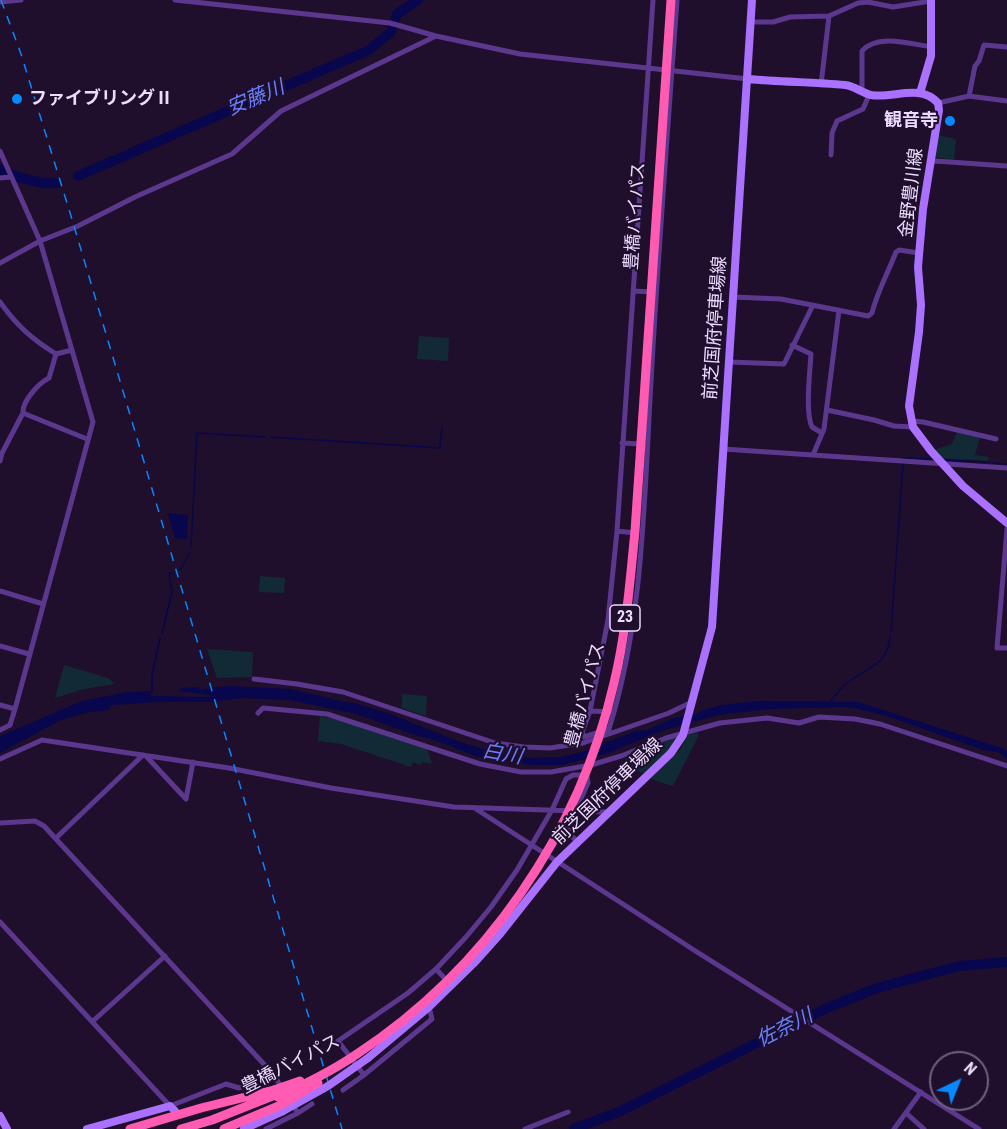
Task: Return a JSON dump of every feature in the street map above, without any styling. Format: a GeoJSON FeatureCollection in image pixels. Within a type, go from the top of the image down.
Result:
{"type":"FeatureCollection","features":[{"type":"Feature","properties":{"kind":"highway","name":"豊橋バイパス"},"geometry":{"type":"LineString","coordinates":[[201,1129],[278,1100],[330,1071],[397,1025],[438,991],[477,950],[511,907],[542,861],[564,821],[585,774],[616,672],[635,531],[669,0]]}},
{"type":"Feature","properties":{"kind":"highway","name":"豊橋バイパス"},"geometry":{"type":"LineString","coordinates":[[181,1129],[278,1100],[312,1076],[357,1050],[396,1021],[433,989],[476,946],[539,859],[565,810],[595,738],[611,681],[624,601],[669,0]]}},
{"type":"Feature","properties":{"kind":"highway"},"geometry":{"type":"LineString","coordinates":[[130,1129],[201,1108],[278,1100]]}},
{"type":"Feature","properties":{"kind":"highway"},"geometry":{"type":"LineString","coordinates":[[224,1129],[278,1100]]}},
{"type":"Feature","properties":{"kind":"main road"},"geometry":{"type":"LineString","coordinates":[[752,0],[747,79],[844,85],[866,93],[920,93],[928,95],[938,103]]}},
{"type":"Feature","properties":{"kind":"main road"},"geometry":{"type":"LineString","coordinates":[[920,93],[932,47],[931,0]]}},
{"type":"Feature","properties":{"kind":"main road","name":"前芝国府停車場線"},"geometry":{"type":"LineString","coordinates":[[244,1129],[278,1100],[328,1086],[368,1058],[429,1007],[500,934],[557,862],[671,753],[684,734],[712,627],[747,79]]}},
{"type":"Feature","properties":{"kind":"main road","name":"金野豊川線"},"geometry":{"type":"LineString","coordinates":[[912,424],[909,406],[921,305],[919,253],[939,110],[938,103]]}},
{"type":"Feature","properties":{"kind":"main road"},"geometry":{"type":"LineString","coordinates":[[912,424],[941,463],[963,486],[1007,523]]}},
{"type":"Feature","properties":{"kind":"main road"},"geometry":{"type":"LineString","coordinates":[[87,1129],[173,1109]]}},
{"type":"Feature","properties":{"kind":"main road"},"geometry":{"type":"LineString","coordinates":[[0,1116],[7,1129]]}},
{"type":"Feature","properties":{"kind":"street"},"geometry":{"type":"LineString","coordinates":[[0,2],[21,0]]}},
{"type":"Feature","properties":{"kind":"street"},"geometry":{"type":"LineString","coordinates":[[175,0],[394,24],[436,36],[520,54],[747,79]]}},
{"type":"Feature","properties":{"kind":"street"},"geometry":{"type":"LineString","coordinates":[[653,0],[608,620],[590,711],[582,732],[584,737],[609,729],[615,712],[634,621],[642,534],[656,292],[677,0]]}},
{"type":"Feature","properties":{"kind":"street"},"geometry":{"type":"LineString","coordinates":[[751,22],[773,22],[790,17],[829,16],[858,3],[868,2],[892,7],[931,0]]}},
{"type":"Feature","properties":{"kind":"street"},"geometry":{"type":"LineString","coordinates":[[820,85],[829,16]]}},
{"type":"Feature","properties":{"kind":"street"},"geometry":{"type":"LineString","coordinates":[[0,263],[40,241],[78,226],[135,196],[232,154],[281,111],[436,36]]}},
{"type":"Feature","properties":{"kind":"street"},"geometry":{"type":"LineString","coordinates":[[831,155],[832,133],[837,121],[864,109],[866,93],[862,51],[878,41],[932,47]]}},
{"type":"Feature","properties":{"kind":"street"},"geometry":{"type":"LineString","coordinates":[[969,96],[975,66],[984,45],[1007,47]]}},
{"type":"Feature","properties":{"kind":"street"},"geometry":{"type":"LineString","coordinates":[[938,103],[969,96],[1007,101]]}},
{"type":"Feature","properties":{"kind":"street"},"geometry":{"type":"LineString","coordinates":[[0,153],[40,241],[93,422],[15,709],[10,725],[0,730]]}},
{"type":"Feature","properties":{"kind":"street"},"geometry":{"type":"LineString","coordinates":[[930,162],[1007,166]]}},
{"type":"Feature","properties":{"kind":"street"},"geometry":{"type":"LineString","coordinates":[[0,178],[10,175]]}},
{"type":"Feature","properties":{"kind":"street"},"geometry":{"type":"LineString","coordinates":[[733,297],[781,299],[868,316],[872,314],[896,252],[898,250],[919,253]]}},
{"type":"Feature","properties":{"kind":"street"},"geometry":{"type":"LineString","coordinates":[[633,291],[656,292]]}},
{"type":"Feature","properties":{"kind":"street"},"geometry":{"type":"LineString","coordinates":[[0,302],[17,325],[31,338],[56,354],[72,350]]}},
{"type":"Feature","properties":{"kind":"street"},"geometry":{"type":"LineString","coordinates":[[729,362],[784,364],[813,305]]}},
{"type":"Feature","properties":{"kind":"street"},"geometry":{"type":"LineString","coordinates":[[813,455],[822,433],[827,410],[839,310]]}},
{"type":"Feature","properties":{"kind":"street"},"geometry":{"type":"LineString","coordinates":[[792,345],[811,354],[809,421],[812,427],[822,433]]}},
{"type":"Feature","properties":{"kind":"street"},"geometry":{"type":"LineString","coordinates":[[0,461],[1,453],[25,404],[43,381],[50,378],[56,354]]}},
{"type":"Feature","properties":{"kind":"street"},"geometry":{"type":"LineString","coordinates":[[827,410],[894,426],[912,424],[942,426],[996,440]]}},
{"type":"Feature","properties":{"kind":"street"},"geometry":{"type":"LineString","coordinates":[[22,413],[87,439]]}},
{"type":"Feature","properties":{"kind":"street"},"geometry":{"type":"LineString","coordinates":[[622,443],[647,444]]}},
{"type":"Feature","properties":{"kind":"street"},"geometry":{"type":"LineString","coordinates":[[723,449],[1007,468]]}},
{"type":"Feature","properties":{"kind":"street"},"geometry":{"type":"LineString","coordinates":[[1007,529],[997,648],[1007,648]]}},
{"type":"Feature","properties":{"kind":"street"},"geometry":{"type":"LineString","coordinates":[[616,531],[642,534]]}},
{"type":"Feature","properties":{"kind":"street"},"geometry":{"type":"LineString","coordinates":[[0,591],[43,604]]}},
{"type":"Feature","properties":{"kind":"street"},"geometry":{"type":"LineString","coordinates":[[608,620],[634,621]]}},
{"type":"Feature","properties":{"kind":"street"},"geometry":{"type":"LineString","coordinates":[[0,646],[29,654]]}},
{"type":"Feature","properties":{"kind":"street"},"geometry":{"type":"LineString","coordinates":[[254,680],[343,692],[495,743],[524,747],[550,748],[583,743],[691,704]]}},
{"type":"Feature","properties":{"kind":"street"},"geometry":{"type":"LineString","coordinates":[[0,705],[15,709]]}},
{"type":"Feature","properties":{"kind":"street"},"geometry":{"type":"LineString","coordinates":[[258,713],[263,708],[327,714],[480,764],[521,772],[551,772],[591,765],[666,738],[720,723],[767,718],[797,723],[819,717],[855,719],[880,724],[1007,766]]}},
{"type":"Feature","properties":{"kind":"street"},"geometry":{"type":"LineString","coordinates":[[590,711],[615,712]]}},
{"type":"Feature","properties":{"kind":"street"},"geometry":{"type":"LineString","coordinates":[[0,759],[42,740],[193,762],[331,788],[454,807],[608,812]]}},
{"type":"Feature","properties":{"kind":"street"},"geometry":{"type":"LineString","coordinates":[[145,755],[186,799],[193,762]]}},
{"type":"Feature","properties":{"kind":"street"},"geometry":{"type":"LineString","coordinates":[[56,838],[145,755]]}},
{"type":"Feature","properties":{"kind":"street"},"geometry":{"type":"LineString","coordinates":[[364,1075],[338,1041],[408,993],[436,969],[492,907],[532,845],[552,810],[566,778],[573,775],[587,775],[588,783],[568,828],[570,835],[577,841]]}},
{"type":"Feature","properties":{"kind":"street"},"geometry":{"type":"LineString","coordinates":[[475,808],[979,1129]]}},
{"type":"Feature","properties":{"kind":"street"},"geometry":{"type":"LineString","coordinates":[[0,823],[36,821],[44,826],[274,1075],[298,1113]]}},
{"type":"Feature","properties":{"kind":"street"},"geometry":{"type":"LineString","coordinates":[[0,922],[173,1109],[226,1084],[238,1088],[274,1075]]}},
{"type":"Feature","properties":{"kind":"street"},"geometry":{"type":"LineString","coordinates":[[93,1021],[165,956]]}},
{"type":"Feature","properties":{"kind":"street"},"geometry":{"type":"LineString","coordinates":[[436,969],[451,985]]}},
{"type":"Feature","properties":{"kind":"street"},"geometry":{"type":"LineString","coordinates":[[343,1090],[432,1019],[429,1007]]}},
{"type":"Feature","properties":{"kind":"street"},"geometry":{"type":"LineString","coordinates":[[894,1129],[921,1092]]}},
{"type":"Feature","properties":{"kind":"street"},"geometry":{"type":"LineString","coordinates":[[266,1129],[312,1104]]}},
{"type":"Feature","properties":{"kind":"street"},"geometry":{"type":"LineString","coordinates":[[525,1129],[568,1112]]}},
{"type":"Feature","properties":{"kind":"street"},"geometry":{"type":"LineString","coordinates":[[906,1113],[924,1129]]}},
{"type":"Feature","properties":{"kind":"shaded area"},"geometry":{"type":"Polygon","coordinates":[[[938,135],[956,139],[954,160],[935,157],[938,135]]]}},
{"type":"Feature","properties":{"kind":"shaded area"},"geometry":{"type":"Polygon","coordinates":[[[419,336],[449,338],[448,361],[417,359],[419,336]]]}},
{"type":"Feature","properties":{"kind":"shaded area"},"geometry":{"type":"Polygon","coordinates":[[[957,432],[980,437],[975,455],[989,457],[988,461],[941,458],[934,450],[952,444],[957,432]]]}},
{"type":"Feature","properties":{"kind":"shaded area"},"geometry":{"type":"Polygon","coordinates":[[[260,576],[285,578],[284,593],[259,592],[260,576]]]}},
{"type":"Feature","properties":{"kind":"shaded area"},"geometry":{"type":"Polygon","coordinates":[[[207,649],[253,652],[252,677],[217,678],[207,649]]]}},
{"type":"Feature","properties":{"kind":"shaded area"},"geometry":{"type":"Polygon","coordinates":[[[64,665],[108,678],[115,684],[84,689],[55,698],[64,665]]]}},
{"type":"Feature","properties":{"kind":"shaded area"},"geometry":{"type":"Polygon","coordinates":[[[402,694],[427,696],[426,716],[402,708],[402,694]]]}},
{"type":"Feature","properties":{"kind":"shaded area"},"geometry":{"type":"Polygon","coordinates":[[[320,716],[351,723],[427,748],[432,764],[422,762],[420,765],[413,762],[411,767],[341,744],[318,741],[320,716]]]}},
{"type":"Feature","properties":{"kind":"shaded area"},"geometry":{"type":"Polygon","coordinates":[[[698,733],[673,786],[650,779],[680,750],[687,735],[698,733]]]}},
{"type":"Feature","properties":{"kind":"shaded area"},"geometry":{"type":"Polygon","coordinates":[[[676,737],[668,751],[643,773],[623,767],[626,758],[676,737]]]}},
{"type":"Feature","properties":{"kind":"water"},"geometry":{"type":"Polygon","coordinates":[[[168,513],[188,515],[187,539],[175,538],[168,513]]]}},
{"type":"Feature","properties":{"kind":"water","name":"白川"},"geometry":{"type":"Polygon","coordinates":[[[227,686],[291,689],[354,703],[385,712],[463,743],[494,752],[529,758],[561,757],[582,752],[636,731],[647,730],[673,718],[697,714],[721,705],[758,701],[858,702],[1002,748],[1007,751],[1007,759],[998,752],[983,750],[887,716],[843,707],[770,709],[718,715],[661,731],[609,753],[562,765],[531,765],[475,756],[357,714],[290,700],[241,698],[209,702],[114,705],[108,707],[109,710],[89,712],[61,720],[0,753],[0,736],[82,701],[128,692],[155,691],[149,694],[151,696],[208,697],[216,696],[179,691],[181,688],[200,687],[198,690],[227,686]]]}},
{"type":"Feature","properties":{"kind":"waterway","name":"安藤川"},"geometry":{"type":"LineString","coordinates":[[78,176],[369,50],[391,32],[397,14],[418,0]]}},
{"type":"Feature","properties":{"kind":"waterway","name":"安藤川"},"geometry":{"type":"LineString","coordinates":[[0,169],[27,179],[56,183]]}},
{"type":"Feature","properties":{"kind":"waterway"},"geometry":{"type":"LineString","coordinates":[[270,437],[440,448],[442,426]]}},
{"type":"Feature","properties":{"kind":"waterway"},"geometry":{"type":"LineString","coordinates":[[191,547],[197,433],[265,437]]}},
{"type":"Feature","properties":{"kind":"waterway"},"geometry":{"type":"LineString","coordinates":[[903,458],[933,459]]}},
{"type":"Feature","properties":{"kind":"waterway"},"geometry":{"type":"LineString","coordinates":[[944,460],[988,462]]}},
{"type":"Feature","properties":{"kind":"waterway"},"geometry":{"type":"LineString","coordinates":[[993,463],[1007,464]]}},
{"type":"Feature","properties":{"kind":"waterway"},"geometry":{"type":"LineString","coordinates":[[891,631],[903,464]]}},
{"type":"Feature","properties":{"kind":"waterway"},"geometry":{"type":"LineString","coordinates":[[178,570],[181,569],[190,553]]}},
{"type":"Feature","properties":{"kind":"waterway"},"geometry":{"type":"LineString","coordinates":[[162,633],[172,592],[169,574],[172,572]]}},
{"type":"Feature","properties":{"kind":"waterway"},"geometry":{"type":"LineString","coordinates":[[830,702],[847,683],[882,658],[889,645],[890,636]]}},
{"type":"Feature","properties":{"kind":"waterway"},"geometry":{"type":"LineString","coordinates":[[152,691],[152,675],[160,638]]}},
{"type":"Feature","properties":{"kind":"waterway","name":"佐奈川"},"geometry":{"type":"LineString","coordinates":[[574,1129],[621,1111],[829,1007],[877,988],[959,966],[1007,962]]}},
{"type":"Feature","properties":{"kind":"railway"},"geometry":{"type":"LineString","coordinates":[[1,0],[21,54],[71,216],[342,1129]]}},
{"type":"Feature","properties":{"kind":"place","name":"ファイブリングⅡ"},"geometry":{"type":"Point","coordinates":[17,99]}},
{"type":"Feature","properties":{"kind":"place","name":"観音寺"},"geometry":{"type":"Point","coordinates":[950,121]}}]}
